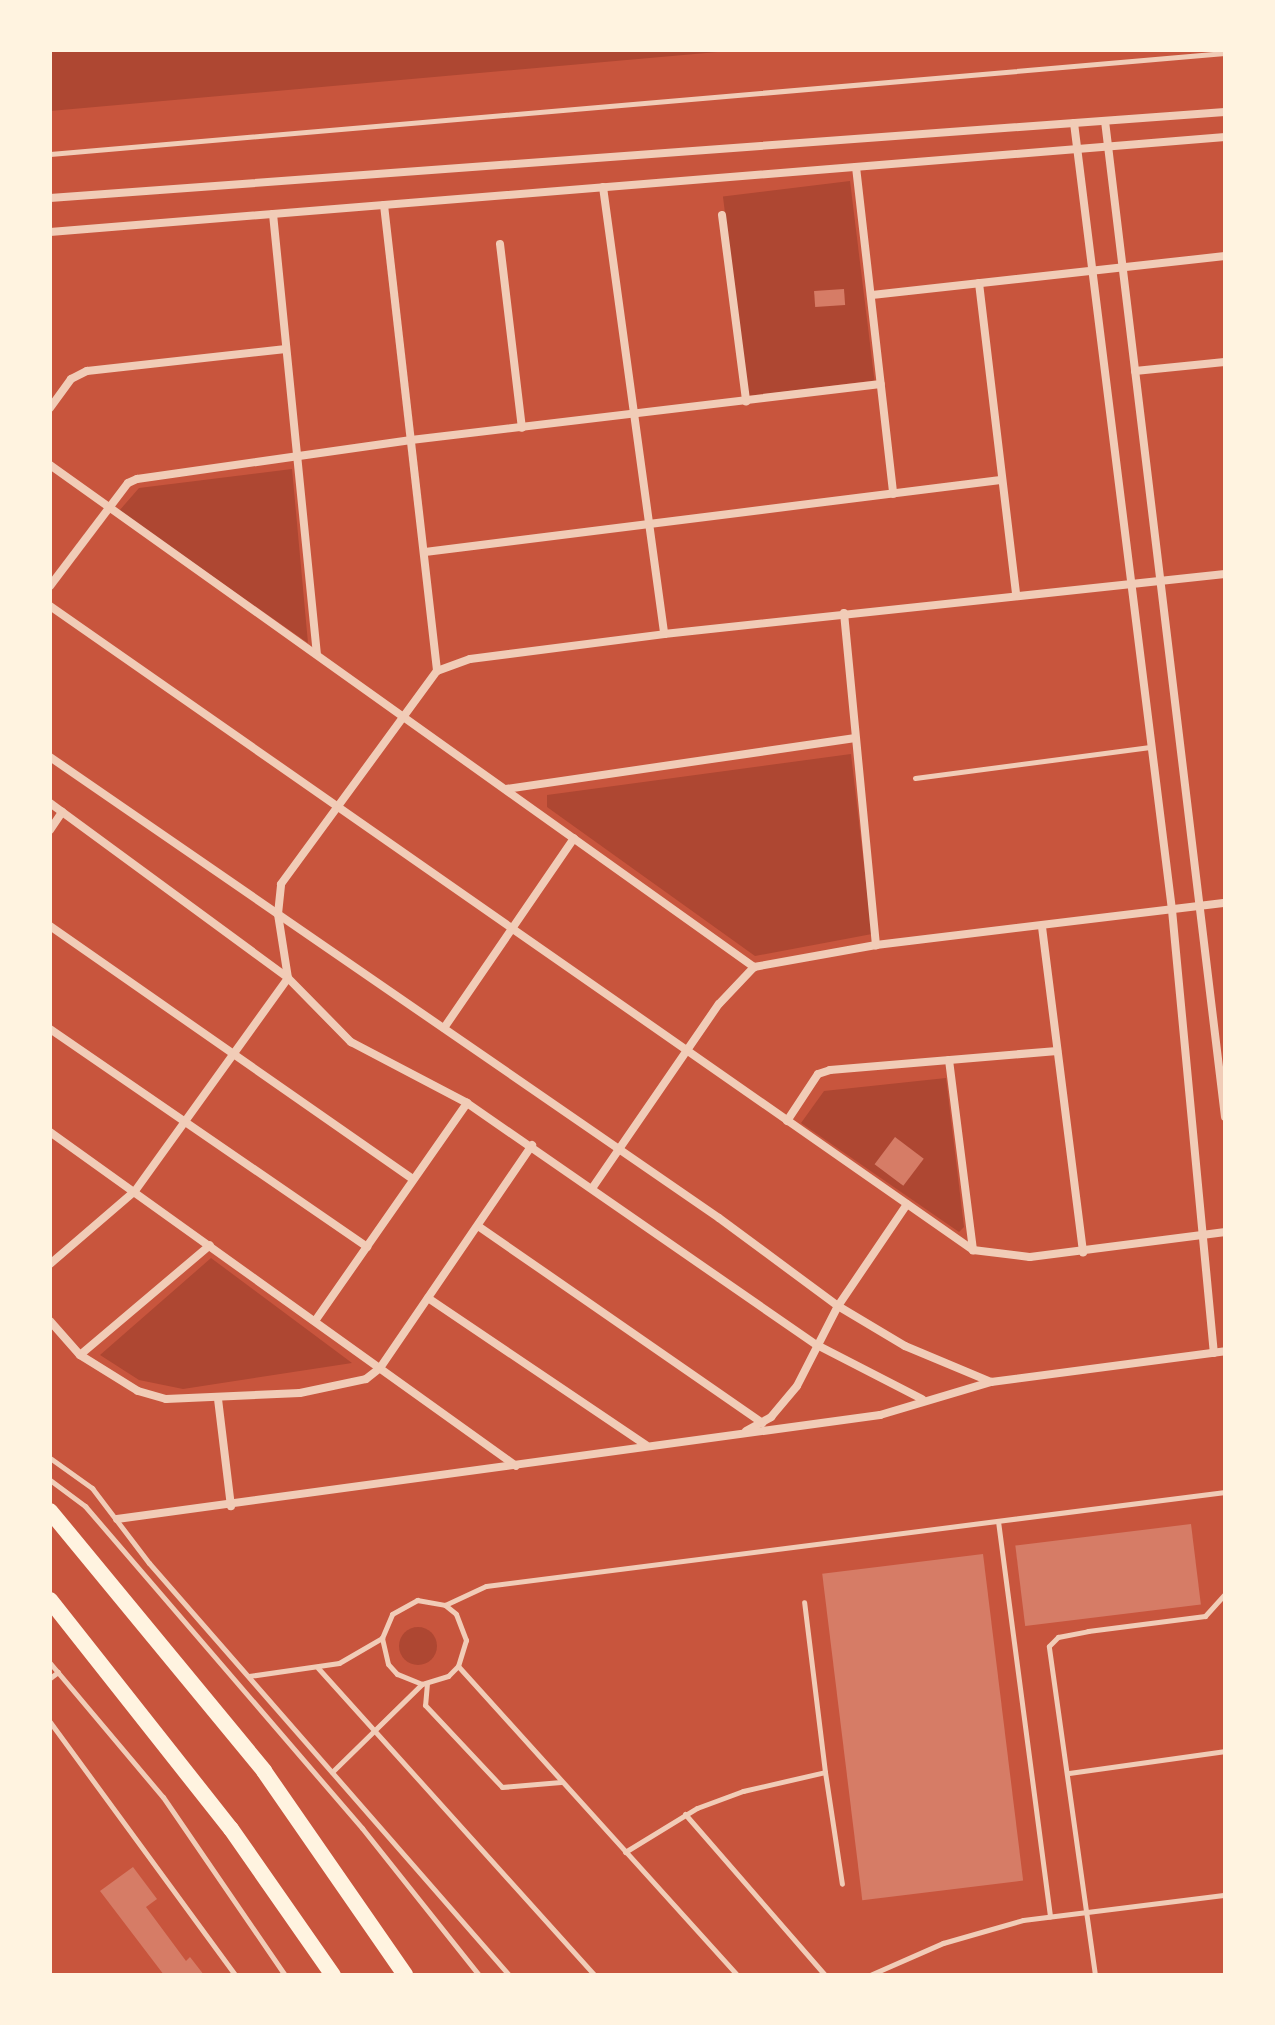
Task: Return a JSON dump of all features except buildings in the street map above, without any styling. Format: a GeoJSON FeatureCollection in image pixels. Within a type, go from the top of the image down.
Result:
{"type":"FeatureCollection","features":[{"type":"Feature","properties":{"kind":"highway"},"geometry":{"type":"LineString","coordinates":[[50,1511],[264,1771],[405,1975]]}},
{"type":"Feature","properties":{"kind":"highway"},"geometry":{"type":"LineString","coordinates":[[50,1600],[231,1829],[333,1975]]}},
{"type":"Feature","properties":{"kind":"street"},"geometry":{"type":"LineString","coordinates":[[50,198],[1225,112]]}},
{"type":"Feature","properties":{"kind":"street"},"geometry":{"type":"LineString","coordinates":[[1105,121],[1197,906],[1225,1117]]}},
{"type":"Feature","properties":{"kind":"street"},"geometry":{"type":"LineString","coordinates":[[1074,123],[1128,581],[1172,910],[1214,1353]]}},
{"type":"Feature","properties":{"kind":"street"},"geometry":{"type":"LineString","coordinates":[[50,232],[1225,137]]}},
{"type":"Feature","properties":{"kind":"street"},"geometry":{"type":"LineString","coordinates":[[856,167],[893,494]]}},
{"type":"Feature","properties":{"kind":"street"},"geometry":{"type":"LineString","coordinates":[[603,187],[664,634]]}},
{"type":"Feature","properties":{"kind":"street"},"geometry":{"type":"LineString","coordinates":[[384,205],[437,671]]}},
{"type":"Feature","properties":{"kind":"street"},"geometry":{"type":"LineString","coordinates":[[273,214],[317,653]]}},
{"type":"Feature","properties":{"kind":"street"},"geometry":{"type":"LineString","coordinates":[[722,215],[746,401]]}},
{"type":"Feature","properties":{"kind":"street"},"geometry":{"type":"LineString","coordinates":[[500,244],[522,428]]}},
{"type":"Feature","properties":{"kind":"street"},"geometry":{"type":"LineString","coordinates":[[872,295],[1225,256]]}},
{"type":"Feature","properties":{"kind":"street"},"geometry":{"type":"LineString","coordinates":[[979,283],[1016,595]]}},
{"type":"Feature","properties":{"kind":"street"},"geometry":{"type":"LineString","coordinates":[[50,408],[71,379],[87,371],[286,349]]}},
{"type":"Feature","properties":{"kind":"street"},"geometry":{"type":"LineString","coordinates":[[1135,371],[1225,362]]}},
{"type":"Feature","properties":{"kind":"street"},"geometry":{"type":"LineString","coordinates":[[50,586],[109,506],[137,479],[411,440],[881,384]]}},
{"type":"Feature","properties":{"kind":"street"},"geometry":{"type":"LineString","coordinates":[[50,465],[754,967]]}},
{"type":"Feature","properties":{"kind":"street"},"geometry":{"type":"LineString","coordinates":[[425,552],[1001,480]]}},
{"type":"Feature","properties":{"kind":"street"},"geometry":{"type":"LineString","coordinates":[[50,1264],[135,1191],[288,978],[278,914],[281,884],[437,671],[470,659],[664,634],[1128,581],[1225,574]]}},
{"type":"Feature","properties":{"kind":"street"},"geometry":{"type":"LineString","coordinates":[[50,606],[973,1250],[1030,1257],[1225,1232]]}},
{"type":"Feature","properties":{"kind":"street"},"geometry":{"type":"LineString","coordinates":[[844,613],[876,945]]}},
{"type":"Feature","properties":{"kind":"street"},"geometry":{"type":"LineString","coordinates":[[506,789],[855,738]]}},
{"type":"Feature","properties":{"kind":"street"},"geometry":{"type":"LineString","coordinates":[[50,757],[444,1028],[617,1152],[719,1218],[838,1306],[905,1346],[991,1382]]}},
{"type":"Feature","properties":{"kind":"street"},"geometry":{"type":"LineString","coordinates":[[50,803],[288,978],[351,1042],[467,1103],[532,1145],[817,1345],[922,1399]]}},
{"type":"Feature","properties":{"kind":"street"},"geometry":{"type":"LineString","coordinates":[[50,830],[62,812]]}},
{"type":"Feature","properties":{"kind":"street"},"geometry":{"type":"LineString","coordinates":[[444,1028],[510,927],[574,838]]}},
{"type":"Feature","properties":{"kind":"street"},"geometry":{"type":"LineString","coordinates":[[593,1187],[719,1004],[754,967],[876,945],[1225,903]]}},
{"type":"Feature","properties":{"kind":"street"},"geometry":{"type":"LineString","coordinates":[[50,926],[413,1179]]}},
{"type":"Feature","properties":{"kind":"street"},"geometry":{"type":"LineString","coordinates":[[1042,927],[1083,1252]]}},
{"type":"Feature","properties":{"kind":"street"},"geometry":{"type":"LineString","coordinates":[[50,1029],[367,1247]]}},
{"type":"Feature","properties":{"kind":"street"},"geometry":{"type":"LineString","coordinates":[[787,1121],[818,1074],[1057,1051]]}},
{"type":"Feature","properties":{"kind":"street"},"geometry":{"type":"LineString","coordinates":[[949,1060],[973,1250]]}},
{"type":"Feature","properties":{"kind":"street"},"geometry":{"type":"LineString","coordinates":[[315,1321],[467,1103]]}},
{"type":"Feature","properties":{"kind":"street"},"geometry":{"type":"LineString","coordinates":[[52,1136],[135,1191],[517,1466]]}},
{"type":"Feature","properties":{"kind":"street"},"geometry":{"type":"LineString","coordinates":[[50,1321],[80,1355],[138,1391],[166,1399],[218,1399],[347,1385],[380,1368],[532,1145]]}},
{"type":"Feature","properties":{"kind":"street"},"geometry":{"type":"LineString","coordinates":[[741,1434],[762,1423],[797,1386],[838,1306],[907,1204]]}},
{"type":"Feature","properties":{"kind":"street"},"geometry":{"type":"LineString","coordinates":[[478,1226],[762,1423]]}},
{"type":"Feature","properties":{"kind":"street"},"geometry":{"type":"LineString","coordinates":[[80,1355],[210,1245]]}},
{"type":"Feature","properties":{"kind":"street"},"geometry":{"type":"LineString","coordinates":[[428,1298],[647,1446]]}},
{"type":"Feature","properties":{"kind":"street"},"geometry":{"type":"LineString","coordinates":[[117,1519],[231,1506],[880,1415],[922,1399],[991,1382],[1225,1351]]}},
{"type":"Feature","properties":{"kind":"street"},"geometry":{"type":"LineString","coordinates":[[218,1399],[231,1506]]}},
{"type":"Feature","properties":{"kind":"lane"},"geometry":{"type":"LineString","coordinates":[[50,154],[1225,53]]}},
{"type":"Feature","properties":{"kind":"lane"},"geometry":{"type":"LineString","coordinates":[[915,778],[1150,747]]}},
{"type":"Feature","properties":{"kind":"lane"},"geometry":{"type":"LineString","coordinates":[[50,1458],[82,1479],[248,1676],[509,1975]]}},
{"type":"Feature","properties":{"kind":"lane"},"geometry":{"type":"LineString","coordinates":[[50,1480],[85,1506],[362,1828],[479,1975]]}},
{"type":"Feature","properties":{"kind":"lane"},"geometry":{"type":"LineString","coordinates":[[445,1605],[486,1586],[1225,1492]]}},
{"type":"Feature","properties":{"kind":"lane"},"geometry":{"type":"LineString","coordinates":[[998,1521],[1050,1917]]}},
{"type":"Feature","properties":{"kind":"lane"},"geometry":{"type":"LineString","coordinates":[[1095,1975],[1051,1642],[1205,1616],[1225,1594]]}},
{"type":"Feature","properties":{"kind":"lane"},"geometry":{"type":"LineString","coordinates":[[332,1772],[424,1684],[458,1666],[466,1640],[456,1614],[445,1605],[431,1600],[403,1605],[392,1614],[382,1638],[388,1664],[397,1674],[424,1684]]}},
{"type":"Feature","properties":{"kind":"lane"},"geometry":{"type":"LineString","coordinates":[[804,1602],[842,1884]]}},
{"type":"Feature","properties":{"kind":"lane"},"geometry":{"type":"LineString","coordinates":[[248,1676],[339,1663],[382,1638]]}},
{"type":"Feature","properties":{"kind":"lane"},"geometry":{"type":"LineString","coordinates":[[50,1663],[163,1797],[285,1975]]}},
{"type":"Feature","properties":{"kind":"lane"},"geometry":{"type":"LineString","coordinates":[[458,1666],[737,1975]]}},
{"type":"Feature","properties":{"kind":"lane"},"geometry":{"type":"LineString","coordinates":[[318,1668],[594,1975]]}},
{"type":"Feature","properties":{"kind":"lane"},"geometry":{"type":"LineString","coordinates":[[50,1678],[58,1672]]}},
{"type":"Feature","properties":{"kind":"lane"},"geometry":{"type":"LineString","coordinates":[[424,1684],[423,1703],[502,1787],[562,1782]]}},
{"type":"Feature","properties":{"kind":"lane"},"geometry":{"type":"LineString","coordinates":[[50,1722],[235,1975]]}},
{"type":"Feature","properties":{"kind":"lane"},"geometry":{"type":"LineString","coordinates":[[1069,1773],[1225,1751]]}},
{"type":"Feature","properties":{"kind":"lane"},"geometry":{"type":"LineString","coordinates":[[625,1852],[685,1814],[743,1791],[825,1772]]}},
{"type":"Feature","properties":{"kind":"lane"},"geometry":{"type":"LineString","coordinates":[[685,1814],[825,1975]]}},
{"type":"Feature","properties":{"kind":"lane"},"geometry":{"type":"LineString","coordinates":[[870,1975],[943,1943],[1050,1917],[1225,1895]]}},
{"type":"Feature","properties":{"kind":"shaded area"},"geometry":{"type":"Polygon","coordinates":[[[50,50],[740,50],[50,111],[50,50]]]}},
{"type":"Feature","properties":{"kind":"shaded area"},"geometry":{"type":"Polygon","coordinates":[[[850,181],[874,381],[747,396],[723,197],[850,181]]]}},
{"type":"Feature","properties":{"kind":"shaded area"},"geometry":{"type":"Polygon","coordinates":[[[292,469],[308,643],[119,511],[139,488],[292,469]]]}},
{"type":"Feature","properties":{"kind":"shaded area"},"geometry":{"type":"Polygon","coordinates":[[[851,754],[872,934],[755,956],[547,807],[547,795],[851,754]]]}},
{"type":"Feature","properties":{"kind":"shaded area"},"geometry":{"type":"Polygon","coordinates":[[[946,1078],[964,1227],[959,1232],[801,1123],[824,1091],[946,1078]]]}},
{"type":"Feature","properties":{"kind":"shaded area"},"geometry":{"type":"Polygon","coordinates":[[[211,1258],[352,1363],[183,1389],[139,1380],[100,1355],[211,1258]]]}},
{"type":"Feature","properties":{"kind":"shaded area"},"geometry":{"type":"Polygon","coordinates":[[[418,1627],[431,1633],[437,1646],[431,1659],[418,1665],[405,1659],[399,1646],[405,1633],[418,1627]]]}}]}
